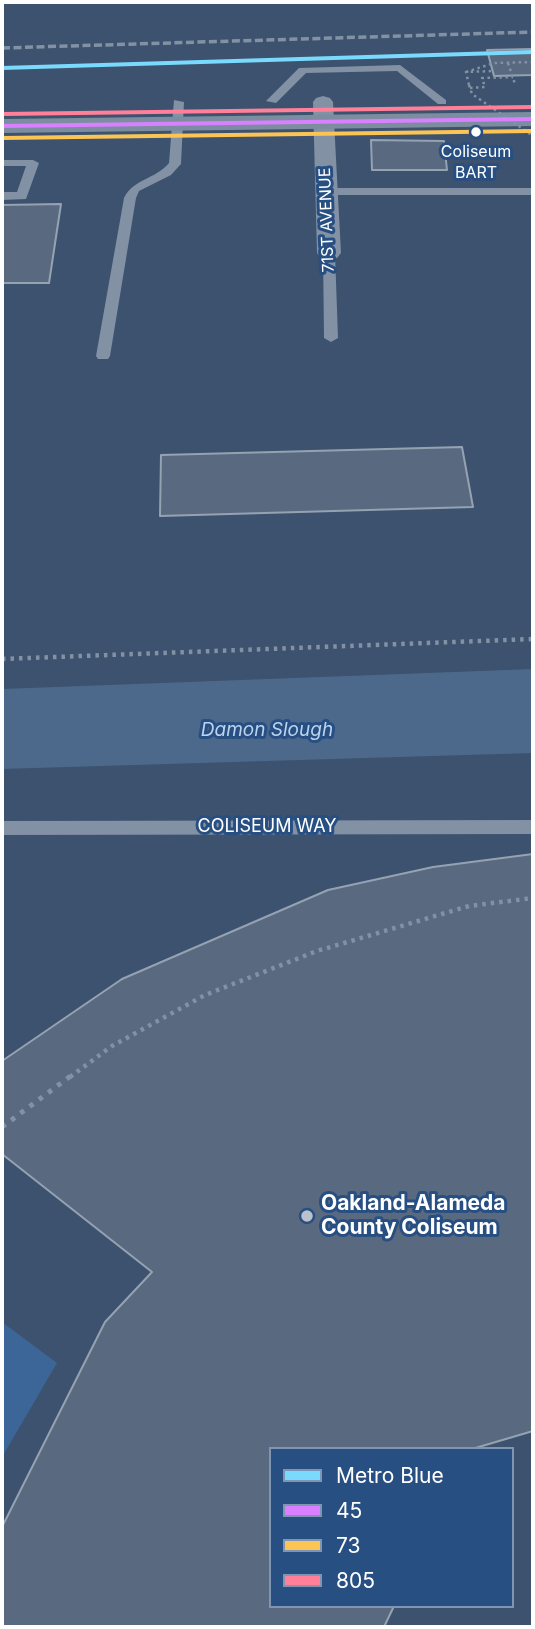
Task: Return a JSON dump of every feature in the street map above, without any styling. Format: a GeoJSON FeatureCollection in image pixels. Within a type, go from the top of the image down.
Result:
{"type":"FeatureCollection","features":[{"type":"Feature","properties":{"kind":"main road"},"geometry":{"type":"LineString","coordinates":[[2,126],[178,113],[272,101],[323,112],[442,102],[533,101]]}},
{"type":"Feature","properties":{"kind":"main road"},"geometry":{"type":"LineString","coordinates":[[2,104],[178,113],[323,112],[533,118]]}},
{"type":"Feature","properties":{"kind":"street","name":"71ST AVENUE"},"geometry":{"type":"LineString","coordinates":[[323,112],[329,253]]}},
{"type":"Feature","properties":{"kind":"lane"},"geometry":{"type":"LineString","coordinates":[[272,101],[303,70],[400,68],[442,102]]}},
{"type":"Feature","properties":{"kind":"lane"},"geometry":{"type":"LineString","coordinates":[[103,356],[130,198],[134,189],[167,173],[175,164],[178,113]]}},
{"type":"Feature","properties":{"kind":"lane"},"geometry":{"type":"LineString","coordinates":[[2,163],[33,163],[22,196],[2,196]]}},
{"type":"Feature","properties":{"kind":"lane"},"geometry":{"type":"LineString","coordinates":[[327,191],[533,192]]}},
{"type":"Feature","properties":{"kind":"lane","name":"71ST AVENUE"},"geometry":{"type":"LineString","coordinates":[[329,253],[331,338]]}},
{"type":"Feature","properties":{"kind":"lane","name":"COLISEUM WAY"},"geometry":{"type":"LineString","coordinates":[[2,828],[533,827]]}},
{"type":"Feature","properties":{"kind":"path"},"geometry":{"type":"LineString","coordinates":[[466,72],[494,63],[533,62]]}},
{"type":"Feature","properties":{"kind":"path"},"geometry":{"type":"LineString","coordinates":[[508,63],[515,84]]}},
{"type":"Feature","properties":{"kind":"path"},"geometry":{"type":"LineString","coordinates":[[466,72],[493,71]]}},
{"type":"Feature","properties":{"kind":"path"},"geometry":{"type":"LineString","coordinates":[[466,72],[472,94],[533,136]]}},
{"type":"Feature","properties":{"kind":"path"},"geometry":{"type":"LineString","coordinates":[[470,88],[485,87],[482,78],[513,77]]}},
{"type":"Feature","properties":{"kind":"path"},"geometry":{"type":"LineString","coordinates":[[2,659],[533,639]]}},
{"type":"Feature","properties":{"kind":"path"},"geometry":{"type":"LineString","coordinates":[[2,1127],[112,1046],[205,995],[317,951],[469,906],[533,898]]}},
{"type":"Feature","properties":{"kind":"shaded area"},"geometry":{"type":"Polygon","coordinates":[[[2,1322],[57,1363],[2,1457],[2,1322]]]}},
{"type":"Feature","properties":{"kind":"water","name":"Damon Slough"},"geometry":{"type":"Polygon","coordinates":[[[533,669],[533,753],[2,769],[2,689],[533,669]]]}},
{"type":"Feature","properties":{"kind":"building"},"geometry":{"type":"Polygon","coordinates":[[[533,49],[533,75],[494,76],[487,50],[533,49]]]}},
{"type":"Feature","properties":{"kind":"building"},"geometry":{"type":"Polygon","coordinates":[[[371,140],[444,141],[447,170],[372,170],[371,140]]]}},
{"type":"Feature","properties":{"kind":"building"},"geometry":{"type":"Polygon","coordinates":[[[61,204],[49,283],[2,283],[2,205],[61,204]]]}},
{"type":"Feature","properties":{"kind":"building"},"geometry":{"type":"Polygon","coordinates":[[[462,447],[473,507],[160,516],[161,455],[462,447]]]}},
{"type":"Feature","properties":{"kind":"building","name":"Oakland-Alameda County Coliseum"},"geometry":{"type":"Polygon","coordinates":[[[533,854],[533,1431],[479,1447],[269,1447],[269,1608],[393,1608],[384,1627],[2,1627],[2,1527],[105,1322],[152,1272],[2,1154],[2,1061],[122,979],[328,890],[433,867],[533,854]]]}},
{"type":"Feature","properties":{"kind":"railway"},"geometry":{"type":"LineString","coordinates":[[2,48],[533,32]]}},
{"type":"Feature","properties":{"kind":"metro line","name":"Blue"},"geometry":{"type":"LineString","coordinates":[[2,68],[533,52]]}},
{"type":"Feature","properties":{"kind":"transit line","name":"805"},"geometry":{"type":"LineString","coordinates":[[2,114],[533,107]]}},
{"type":"Feature","properties":{"kind":"transit line","name":"45"},"geometry":{"type":"LineString","coordinates":[[2,126],[533,119]]}},
{"type":"Feature","properties":{"kind":"transit line","name":"73"},"geometry":{"type":"LineString","coordinates":[[2,138],[533,131]]}},
{"type":"Feature","properties":{"kind":"place","name":"Coliseum BART"},"geometry":{"type":"Point","coordinates":[476,132]}},
{"type":"Feature","properties":{"kind":"place","name":"Oakland-Alameda County Coliseum"},"geometry":{"type":"Point","coordinates":[307,1216]}}]}
